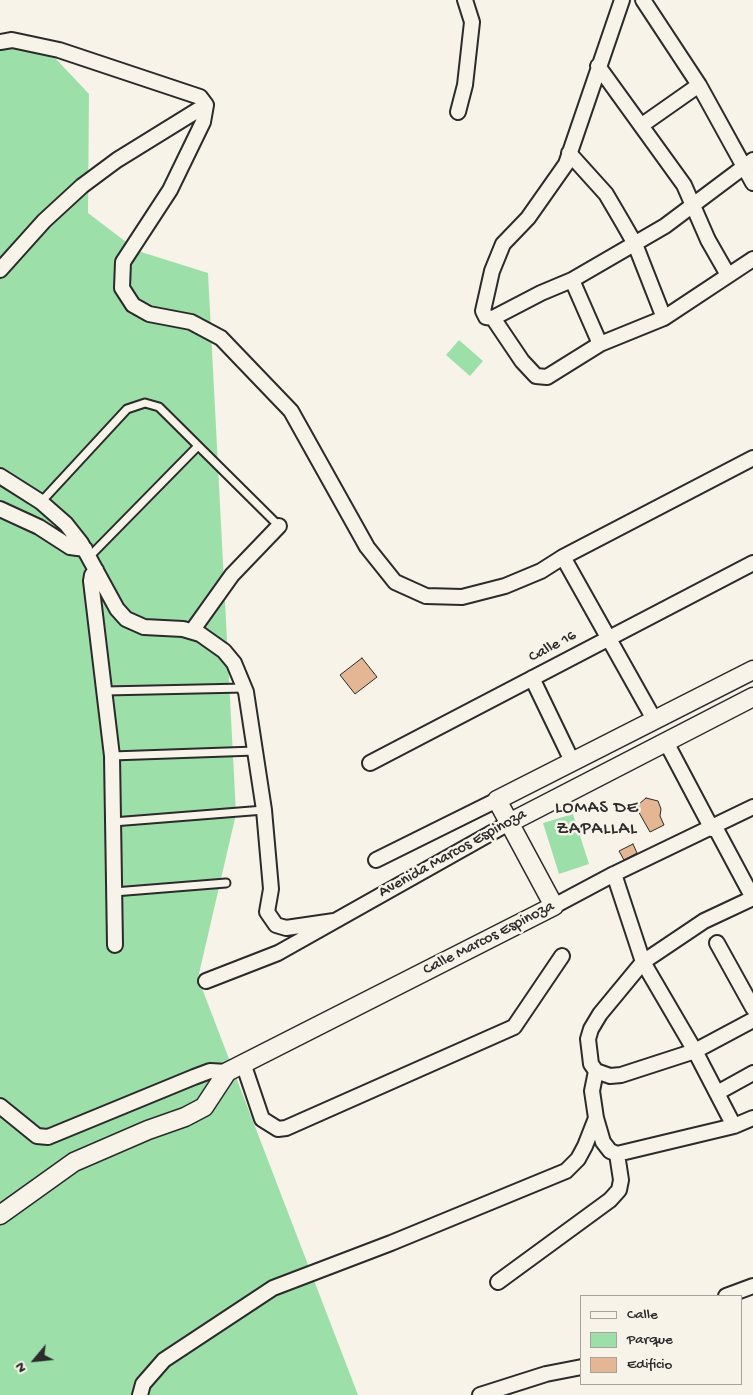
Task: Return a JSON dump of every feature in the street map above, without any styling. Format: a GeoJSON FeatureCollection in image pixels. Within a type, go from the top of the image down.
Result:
{"type":"FeatureCollection","features":[{"type":"Feature","properties":{"kind":"street"},"geometry":{"type":"LineString","coordinates":[[458,112],[465,85],[472,22],[464,0]]}},
{"type":"Feature","properties":{"kind":"street"},"geometry":{"type":"LineString","coordinates":[[622,0],[566,164],[549,190],[503,244],[492,271],[483,311],[486,317],[493,318],[541,293],[572,280],[635,244],[693,207],[748,163]]}},
{"type":"Feature","properties":{"kind":"street"},"geometry":{"type":"LineString","coordinates":[[645,0],[748,163],[753,184]]}},
{"type":"Feature","properties":{"kind":"street"},"geometry":{"type":"LineString","coordinates":[[0,42],[12,40],[59,50],[200,97],[206,105],[203,122],[170,190],[123,262],[122,288],[133,305],[149,314],[191,322],[221,338],[291,411],[367,547],[395,582],[426,596],[462,597],[505,586],[541,571],[564,556],[753,458]]}},
{"type":"Feature","properties":{"kind":"street"},"geometry":{"type":"LineString","coordinates":[[598,66],[684,184],[693,207],[728,275]]}},
{"type":"Feature","properties":{"kind":"street"},"geometry":{"type":"LineString","coordinates":[[642,125],[699,85]]}},
{"type":"Feature","properties":{"kind":"street"},"geometry":{"type":"LineString","coordinates":[[0,270],[44,221],[82,186],[117,160],[206,105]]}},
{"type":"Feature","properties":{"kind":"street"},"geometry":{"type":"LineString","coordinates":[[569,153],[606,194],[635,244],[664,318]]}},
{"type":"Feature","properties":{"kind":"street"},"geometry":{"type":"LineString","coordinates":[[493,318],[522,361],[536,376],[548,377],[600,344],[664,318],[753,259]]}},
{"type":"Feature","properties":{"kind":"street"},"geometry":{"type":"LineString","coordinates":[[572,280],[600,344]]}},
{"type":"Feature","properties":{"kind":"street"},"geometry":{"type":"LineString","coordinates":[[0,476],[41,502],[66,524],[87,553],[118,609],[131,622],[144,627],[192,631],[210,640],[224,651],[237,668],[245,688],[264,810],[271,889],[267,912],[276,925],[286,928],[334,921]]}},
{"type":"Feature","properties":{"kind":"street"},"geometry":{"type":"LineString","coordinates":[[0,509],[39,526],[70,546],[87,553]]}},
{"type":"Feature","properties":{"kind":"street"},"geometry":{"type":"LineString","coordinates":[[192,631],[232,575],[279,526]]}},
{"type":"Feature","properties":{"kind":"street"},"geometry":{"type":"LineString","coordinates":[[564,556],[654,720]]}},
{"type":"Feature","properties":{"kind":"street","name":"Calle 16"},"geometry":{"type":"LineString","coordinates":[[370,763],[753,563]]}},
{"type":"Feature","properties":{"kind":"street"},"geometry":{"type":"LineString","coordinates":[[96,570],[92,575],[91,582],[112,756],[115,945]]}},
{"type":"Feature","properties":{"kind":"street","name":"Avenida Marcos Espinoza"},"geometry":{"type":"LineString","coordinates":[[376,860],[753,670]]}},
{"type":"Feature","properties":{"kind":"street"},"geometry":{"type":"LineString","coordinates":[[532,678],[572,761]]}},
{"type":"Feature","properties":{"kind":"street","name":"Avenida Marcos Espinoza"},"geometry":{"type":"LineString","coordinates":[[206,981],[278,953],[509,823],[753,697]]}},
{"type":"Feature","properties":{"kind":"street"},"geometry":{"type":"LineString","coordinates":[[666,742],[753,898],[704,921],[642,962],[600,1014],[591,1029],[588,1050],[591,1064],[596,1071],[610,1076],[621,1075],[695,1051],[753,1020]]}},
{"type":"Feature","properties":{"kind":"street"},"geometry":{"type":"LineString","coordinates":[[496,800],[554,906]]}},
{"type":"Feature","properties":{"kind":"street","name":"Calle Marcos Espinoza"},"geometry":{"type":"LineString","coordinates":[[226,1072],[614,874],[714,828],[753,807]]}},
{"type":"Feature","properties":{"kind":"street"},"geometry":{"type":"LineString","coordinates":[[614,874],[642,962],[695,1051],[734,1126]]}},
{"type":"Feature","properties":{"kind":"street"},"geometry":{"type":"LineString","coordinates":[[717,943],[753,1008]]}},
{"type":"Feature","properties":{"kind":"street"},"geometry":{"type":"LineString","coordinates":[[243,1063],[262,1119],[278,1129],[286,1128],[514,1027],[562,956]]}},
{"type":"Feature","properties":{"kind":"street"},"geometry":{"type":"LineString","coordinates":[[0,1106],[37,1136],[48,1136],[194,1076],[210,1071],[226,1072],[204,1107],[185,1117],[148,1130],[74,1162],[0,1215]]}},
{"type":"Feature","properties":{"kind":"street"},"geometry":{"type":"LineString","coordinates":[[596,1071],[592,1091],[596,1118],[603,1142],[610,1151],[617,1154],[734,1126],[753,1118]]}},
{"type":"Feature","properties":{"kind":"street"},"geometry":{"type":"LineString","coordinates":[[717,1093],[753,1073]]}},
{"type":"Feature","properties":{"kind":"street"},"geometry":{"type":"LineString","coordinates":[[140,1395],[143,1384],[164,1360],[273,1288],[391,1243],[566,1171],[578,1159],[596,1118]]}},
{"type":"Feature","properties":{"kind":"street"},"geometry":{"type":"LineString","coordinates":[[498,1282],[610,1200],[619,1190],[621,1180],[617,1154]]}},
{"type":"Feature","properties":{"kind":"street"},"geometry":{"type":"LineString","coordinates":[[729,1295],[753,1286]]}},
{"type":"Feature","properties":{"kind":"street"},"geometry":{"type":"LineString","coordinates":[[480,1395],[546,1374],[580,1367]]}},
{"type":"Feature","properties":{"kind":"lane"},"geometry":{"type":"LineString","coordinates":[[41,502],[127,409],[138,403],[150,403],[159,407],[279,526]]}},
{"type":"Feature","properties":{"kind":"lane"},"geometry":{"type":"LineString","coordinates":[[87,553],[198,446]]}},
{"type":"Feature","properties":{"kind":"lane"},"geometry":{"type":"LineString","coordinates":[[104,691],[245,688]]}},
{"type":"Feature","properties":{"kind":"lane"},"geometry":{"type":"LineString","coordinates":[[112,756],[255,750]]}},
{"type":"Feature","properties":{"kind":"lane"},"geometry":{"type":"LineString","coordinates":[[113,822],[264,810]]}},
{"type":"Feature","properties":{"kind":"lane"},"geometry":{"type":"LineString","coordinates":[[114,892],[226,883]]}},
{"type":"Feature","properties":{"kind":"green space"},"geometry":{"type":"Polygon","coordinates":[[[6,44],[56,59],[89,94],[88,213],[138,251],[208,273],[236,814],[198,978],[358,1395],[0,1395],[0,46],[6,44]]]}},
{"type":"Feature","properties":{"kind":"green space"},"geometry":{"type":"Polygon","coordinates":[[[459,340],[483,361],[470,376],[446,355],[459,340]]]}},
{"type":"Feature","properties":{"kind":"green space"},"geometry":{"type":"Polygon","coordinates":[[[573,814],[589,864],[559,874],[543,823],[573,814]]]}},
{"type":"Feature","properties":{"kind":"building"},"geometry":{"type":"Polygon","coordinates":[[[362,658],[377,677],[355,694],[340,675],[362,658]]]}},
{"type":"Feature","properties":{"kind":"building"},"geometry":{"type":"Polygon","coordinates":[[[646,798],[658,801],[661,809],[660,816],[664,825],[650,832],[637,809],[639,804],[646,798]]]}},
{"type":"Feature","properties":{"kind":"building"},"geometry":{"type":"Polygon","coordinates":[[[633,844],[637,853],[624,860],[619,851],[633,844]]]}},
{"type":"Feature","properties":{"kind":"district","name":"LOMAS DE ZAPALLAL"},"geometry":{"type":"Point","coordinates":[597,820]}}]}
